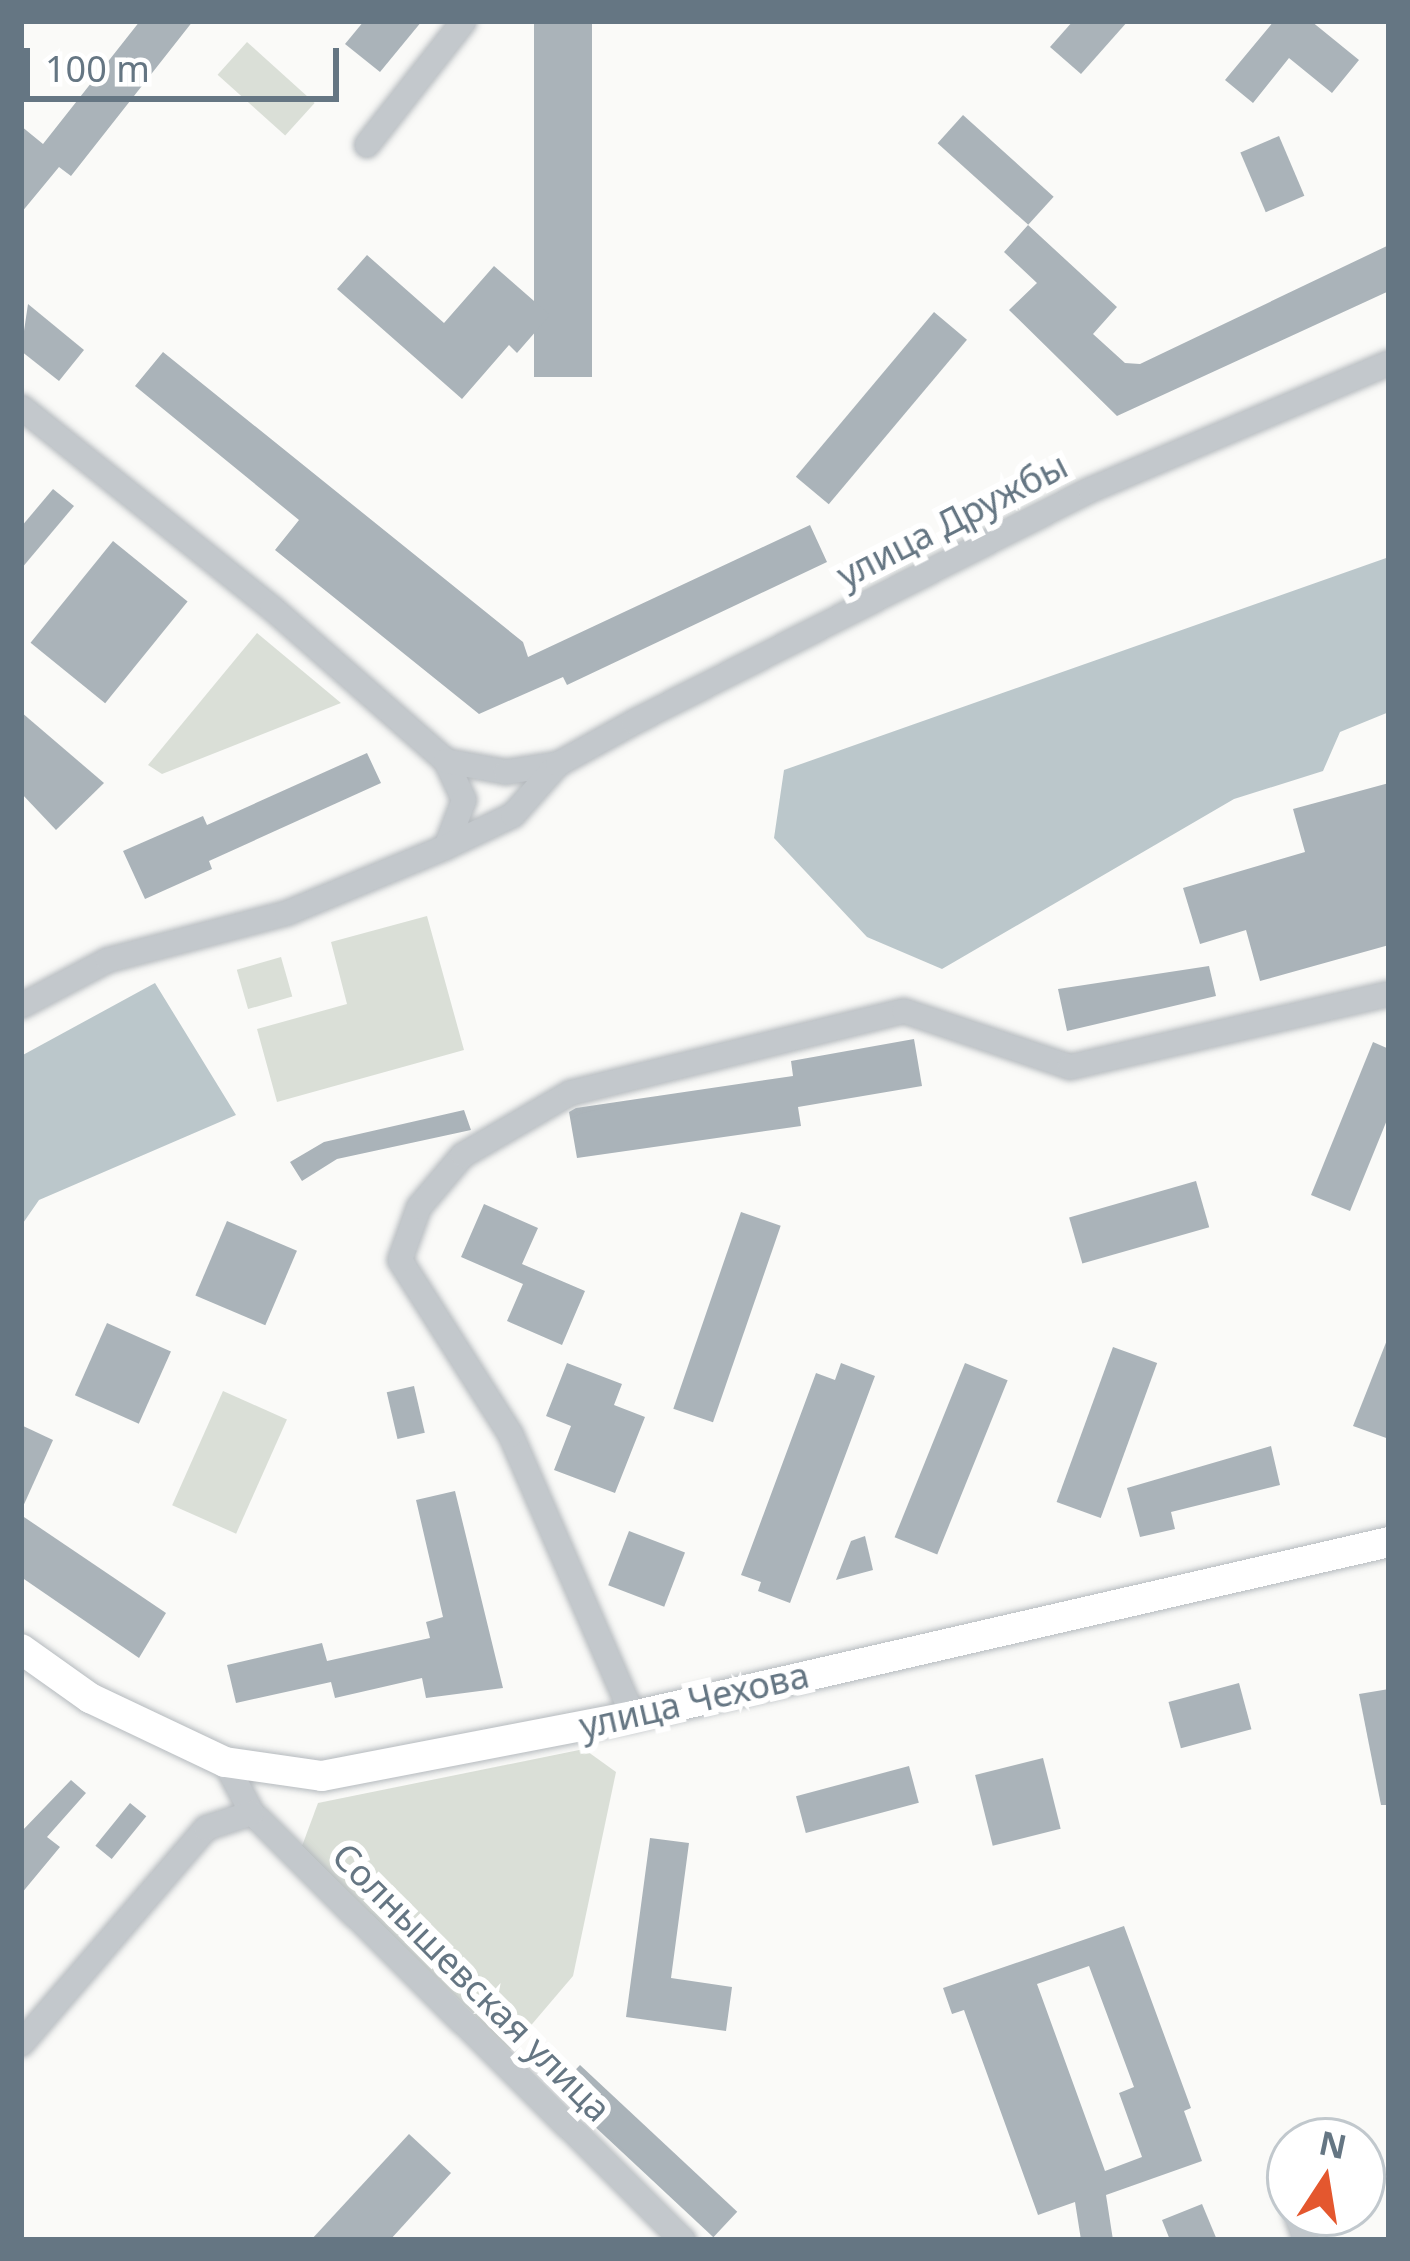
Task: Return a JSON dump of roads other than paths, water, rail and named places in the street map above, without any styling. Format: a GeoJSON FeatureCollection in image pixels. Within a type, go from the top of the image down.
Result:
{"type":"FeatureCollection","features":[{"type":"Feature","properties":{"kind":"main road","name":"улица Чехова"},"geometry":{"type":"LineString","coordinates":[[21,1649],[90,1698],[225,1762],[322,1776],[633,1716],[1389,1542]]}},
{"type":"Feature","properties":{"kind":"street"},"geometry":{"type":"LineString","coordinates":[[367,145],[464,21]]}},
{"type":"Feature","properties":{"kind":"street","name":"улица Дружбы"},"geometry":{"type":"LineString","coordinates":[[446,761],[506,772],[558,764],[1090,490],[1389,363]]}},
{"type":"Feature","properties":{"kind":"street"},"geometry":{"type":"LineString","coordinates":[[21,407],[272,608],[446,761],[464,800],[446,847]]}},
{"type":"Feature","properties":{"kind":"street","name":"улица Дружбы"},"geometry":{"type":"LineString","coordinates":[[21,1006],[108,960],[287,913],[446,847],[512,815],[558,764]]}},
{"type":"Feature","properties":{"kind":"street"},"geometry":{"type":"LineString","coordinates":[[633,1716],[511,1435],[400,1260],[419,1207],[463,1155],[570,1093],[904,1011],[1070,1067],[1389,994]]}},
{"type":"Feature","properties":{"kind":"street","name":"Солнышевская улица"},"geometry":{"type":"LineString","coordinates":[[225,1762],[252,1814],[683,2240]]}},
{"type":"Feature","properties":{"kind":"street"},"geometry":{"type":"LineString","coordinates":[[21,2044],[206,1828],[252,1814]]}}]}
